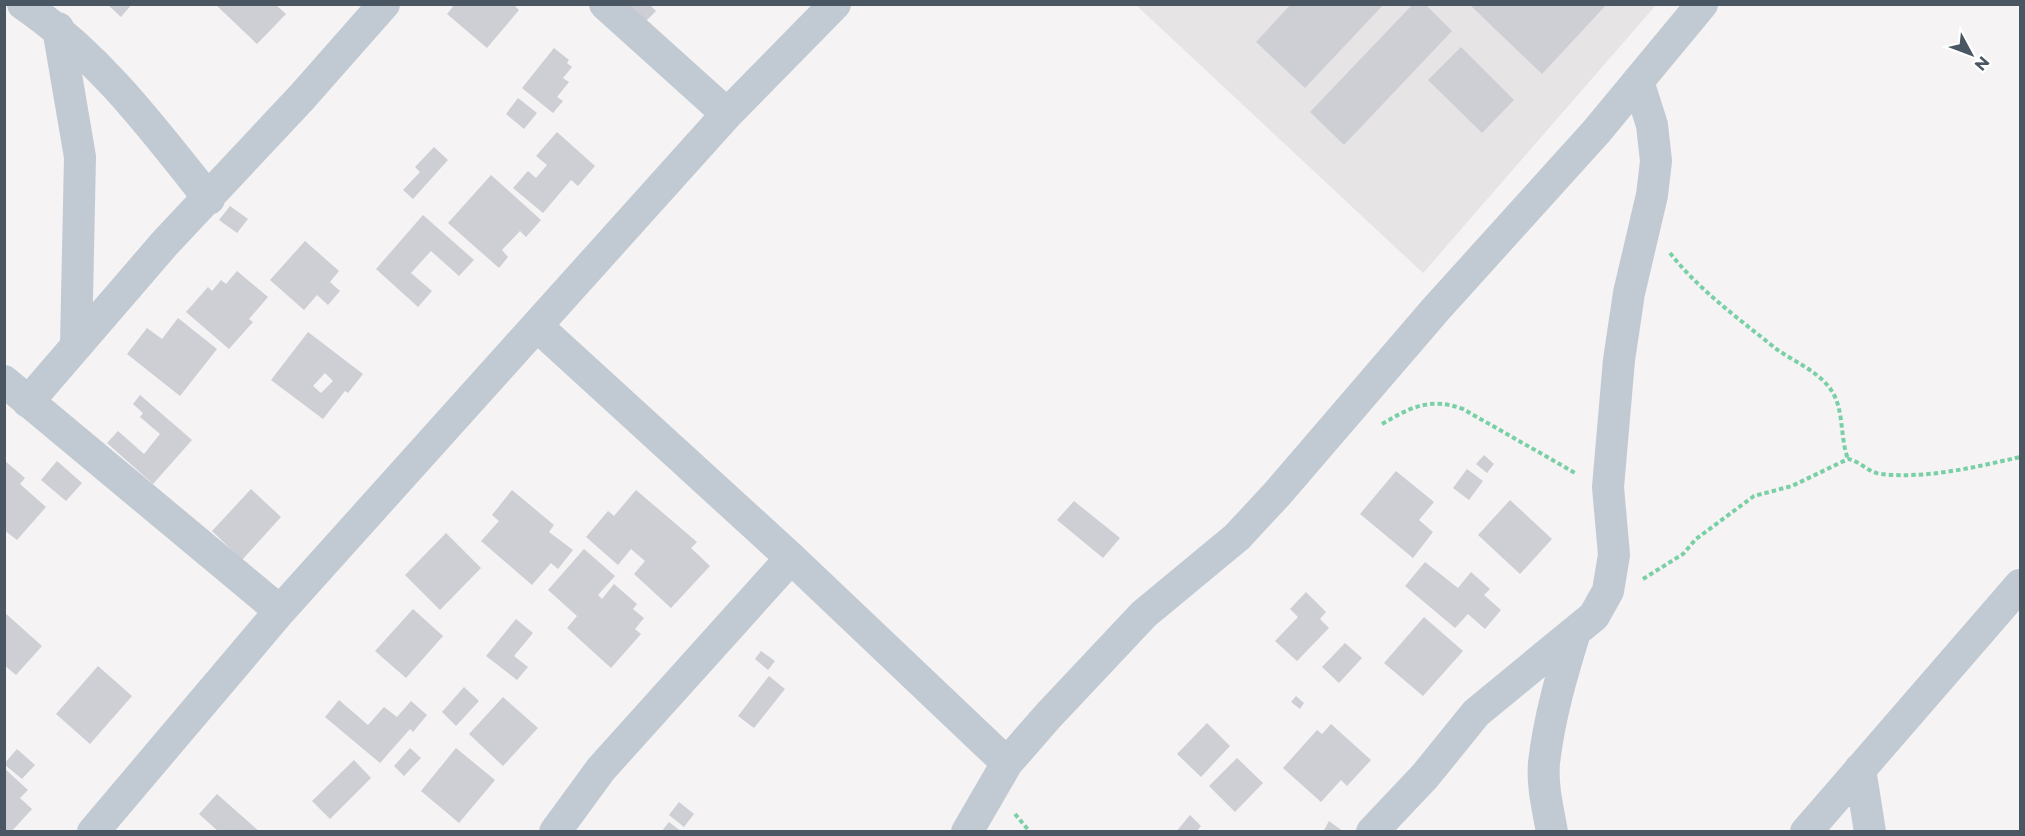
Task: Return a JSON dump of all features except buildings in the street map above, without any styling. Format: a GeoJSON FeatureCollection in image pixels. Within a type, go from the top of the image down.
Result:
{"type":"FeatureCollection","features":[{"type":"Feature","properties":{"kind":"street"},"geometry":{"type":"LineString","coordinates":[[23,4],[58,28],[97,64],[209,199]]}},
{"type":"Feature","properties":{"kind":"street"},"geometry":{"type":"LineString","coordinates":[[28,402],[165,243],[209,199],[384,4]]}},
{"type":"Feature","properties":{"kind":"street"},"geometry":{"type":"LineString","coordinates":[[605,4],[727,114]]}},
{"type":"Feature","properties":{"kind":"street"},"geometry":{"type":"LineString","coordinates":[[93,831],[280,611],[727,114],[835,4]]}},
{"type":"Feature","properties":{"kind":"street"},"geometry":{"type":"LineString","coordinates":[[967,831],[1000,775],[1095,664],[1144,614],[1237,537],[1277,494],[1436,309],[1596,132],[1702,4]]}},
{"type":"Feature","properties":{"kind":"street"},"geometry":{"type":"LineString","coordinates":[[58,28],[80,157],[76,345]]}},
{"type":"Feature","properties":{"kind":"street"},"geometry":{"type":"LineString","coordinates":[[1372,831],[1425,776],[1476,713],[1594,616],[1608,591],[1614,555],[1608,487],[1619,360],[1629,293],[1652,195],[1656,161],[1652,125],[1638,81]]}},
{"type":"Feature","properties":{"kind":"street"},"geometry":{"type":"LineString","coordinates":[[537,326],[790,558],[1000,775]]}},
{"type":"Feature","properties":{"kind":"street"},"geometry":{"type":"LineString","coordinates":[[4,381],[280,611]]}},
{"type":"Feature","properties":{"kind":"street"},"geometry":{"type":"LineString","coordinates":[[555,831],[601,769],[790,558]]}},
{"type":"Feature","properties":{"kind":"street"},"geometry":{"type":"LineString","coordinates":[[1806,831],[2020,585]]}},
{"type":"Feature","properties":{"kind":"street"},"geometry":{"type":"LineString","coordinates":[[1552,831],[1545,794],[1544,764],[1560,680],[1575,632]]}},
{"type":"Feature","properties":{"kind":"street"},"geometry":{"type":"LineString","coordinates":[[1860,769],[1870,831]]}},
{"type":"Feature","properties":{"kind":"street"},"geometry":{"type":"LineString","coordinates":[[986,831],[1000,775]]}},
{"type":"Feature","properties":{"kind":"path"},"geometry":{"type":"LineString","coordinates":[[1666,246],[1681,267],[1713,299],[1820,379],[1832,392],[1838,405],[1841,436],[1848,459]]}},
{"type":"Feature","properties":{"kind":"path"},"geometry":{"type":"LineString","coordinates":[[1377,426],[1405,411],[1429,403],[1445,402],[1463,409],[1576,473],[1608,487]]}},
{"type":"Feature","properties":{"kind":"path"},"geometry":{"type":"LineString","coordinates":[[1608,591],[1647,577],[1667,565],[1683,554],[1696,539],[1754,496],[1792,486],[1848,459],[1857,461],[1878,474],[1901,475],[1962,469],[2020,457]]}},
{"type":"Feature","properties":{"kind":"shaded area"},"geometry":{"type":"Polygon","coordinates":[[[1136,5],[1656,5],[1423,273],[1136,5]]]}}]}
